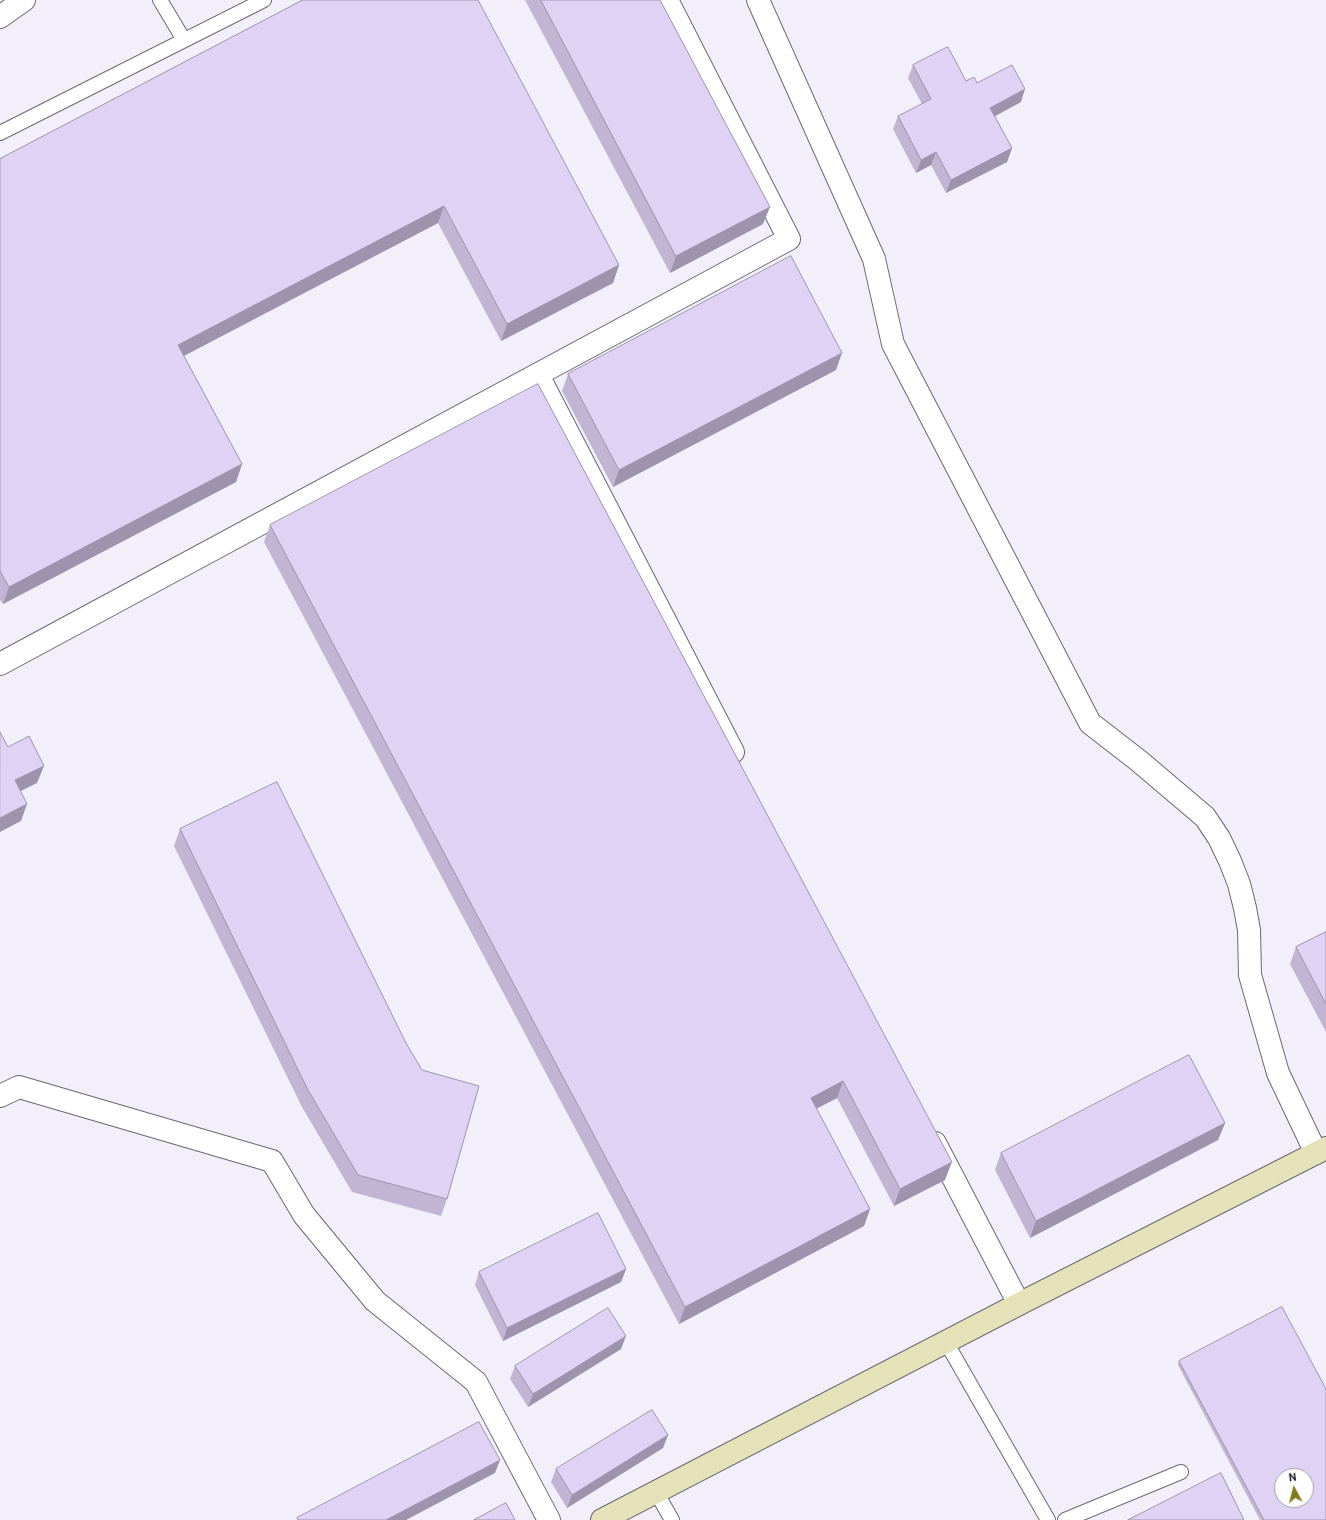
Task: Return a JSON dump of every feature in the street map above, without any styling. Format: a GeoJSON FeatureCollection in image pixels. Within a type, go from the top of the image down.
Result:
{"type":"FeatureCollection","features":[{"type":"Feature","properties":{"kind":"street"},"geometry":{"type":"LineString","coordinates":[[0,17],[24,0]]}},
{"type":"Feature","properties":{"kind":"street"},"geometry":{"type":"LineString","coordinates":[[0,664],[789,239],[667,0]]}},
{"type":"Feature","properties":{"kind":"street"},"geometry":{"type":"LineString","coordinates":[[602,1520],[1019,1304],[1321,1151],[1278,1073],[1250,975],[1249,930],[1239,884],[1219,838],[1205,817],[1140,761],[1090,724],[893,344],[874,259],[758,0]]}},
{"type":"Feature","properties":{"kind":"street"},"geometry":{"type":"LineString","coordinates":[[538,374],[744,772]]}},
{"type":"Feature","properties":{"kind":"street"},"geometry":{"type":"LineString","coordinates":[[0,1096],[19,1087],[272,1161],[304,1215],[375,1302],[476,1382],[549,1520]]}},
{"type":"Feature","properties":{"kind":"street"},"geometry":{"type":"LineString","coordinates":[[927,1127],[1019,1304]]}},
{"type":"Feature","properties":{"kind":"lane"},"geometry":{"type":"LineString","coordinates":[[160,0],[184,40]]}},
{"type":"Feature","properties":{"kind":"lane"},"geometry":{"type":"LineString","coordinates":[[0,133],[264,0]]}},
{"type":"Feature","properties":{"kind":"lane"},"geometry":{"type":"LineString","coordinates":[[946,1342],[1048,1520]]}},
{"type":"Feature","properties":{"kind":"lane"},"geometry":{"type":"LineString","coordinates":[[1065,1520],[1181,1472]]}},
{"type":"Feature","properties":{"kind":"lane"},"geometry":{"type":"LineString","coordinates":[[656,1492],[672,1520]]}},
{"type":"Feature","properties":{"kind":"building"},"geometry":{"type":"Polygon","coordinates":[[[303,0],[478,0],[619,265],[507,324],[444,206],[178,345],[242,464],[9,587],[0,571],[0,159],[303,0]]]}},
{"type":"Feature","properties":{"kind":"building"},"geometry":{"type":"Polygon","coordinates":[[[541,0],[660,0],[770,207],[676,256],[541,0]]]}},
{"type":"Feature","properties":{"kind":"building"},"geometry":{"type":"Polygon","coordinates":[[[948,47],[966,81],[974,77],[977,83],[1012,65],[1025,89],[990,108],[1012,148],[951,180],[936,152],[921,160],[898,116],[931,99],[913,65],[948,47]]]}},
{"type":"Feature","properties":{"kind":"building"},"geometry":{"type":"Polygon","coordinates":[[[791,256],[842,353],[619,470],[568,374],[791,256]]]}},
{"type":"Feature","properties":{"kind":"building"},"geometry":{"type":"Polygon","coordinates":[[[538,384],[952,1162],[900,1189],[843,1081],[811,1098],[870,1209],[685,1307],[270,525],[538,384]]]}},
{"type":"Feature","properties":{"kind":"building"},"geometry":{"type":"Polygon","coordinates":[[[0,732],[8,747],[29,736],[44,766],[15,780],[27,804],[0,818],[0,732]]]}},
{"type":"Feature","properties":{"kind":"building"},"geometry":{"type":"Polygon","coordinates":[[[277,782],[406,1043],[422,1070],[479,1086],[447,1199],[358,1175],[308,1090],[180,829],[277,782]]]}},
{"type":"Feature","properties":{"kind":"building"},"geometry":{"type":"Polygon","coordinates":[[[1326,932],[1326,1004],[1296,947],[1326,932]]]}},
{"type":"Feature","properties":{"kind":"building"},"geometry":{"type":"Polygon","coordinates":[[[1189,1055],[1225,1123],[1036,1221],[1001,1153],[1189,1055]]]}},
{"type":"Feature","properties":{"kind":"building"},"geometry":{"type":"Polygon","coordinates":[[[598,1213],[626,1269],[507,1328],[479,1272],[598,1213]]]}},
{"type":"Feature","properties":{"kind":"building"},"geometry":{"type":"Polygon","coordinates":[[[1282,1307],[1326,1389],[1326,1520],[1264,1520],[1179,1361],[1282,1307]]]}},
{"type":"Feature","properties":{"kind":"building"},"geometry":{"type":"Polygon","coordinates":[[[608,1308],[626,1336],[533,1394],[515,1366],[608,1308]]]}},
{"type":"Feature","properties":{"kind":"building"},"geometry":{"type":"Polygon","coordinates":[[[652,1410],[668,1435],[572,1495],[556,1469],[652,1410]]]}},
{"type":"Feature","properties":{"kind":"building"},"geometry":{"type":"Polygon","coordinates":[[[479,1422],[500,1460],[386,1520],[298,1520],[297,1518],[479,1422]]]}},
{"type":"Feature","properties":{"kind":"building"},"geometry":{"type":"Polygon","coordinates":[[[1221,1473],[1244,1520],[1128,1520],[1221,1473]]]}},
{"type":"Feature","properties":{"kind":"building"},"geometry":{"type":"Polygon","coordinates":[[[506,1503],[515,1520],[474,1520],[506,1503]]]}}]}
